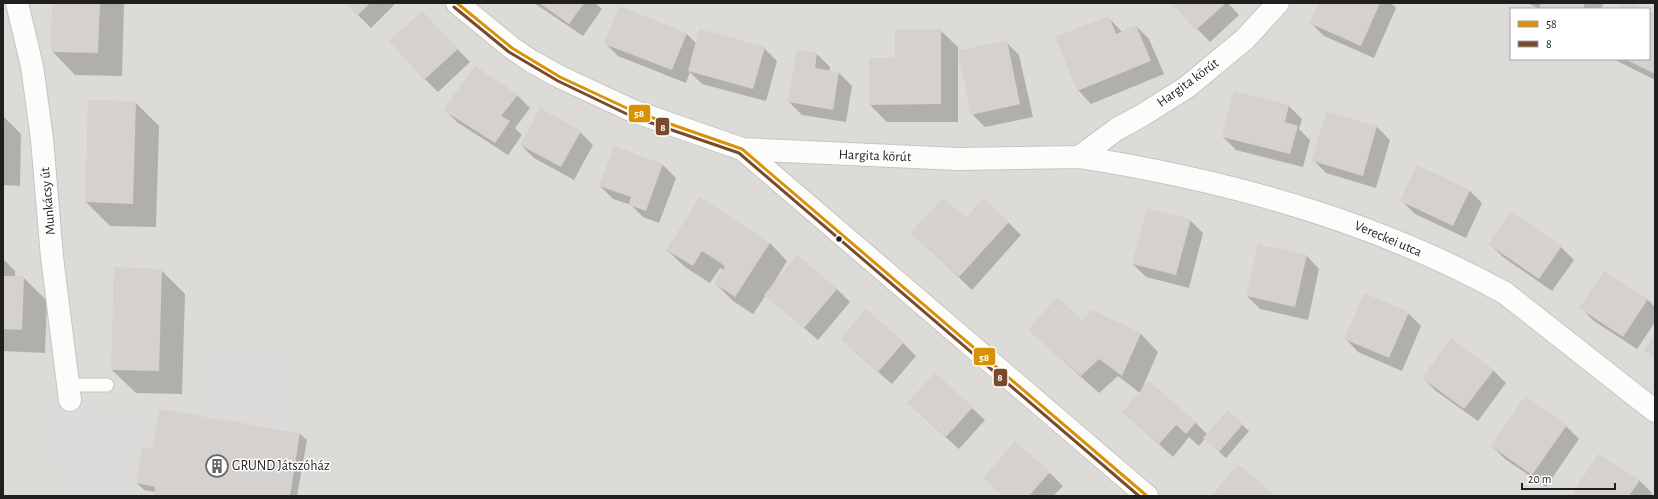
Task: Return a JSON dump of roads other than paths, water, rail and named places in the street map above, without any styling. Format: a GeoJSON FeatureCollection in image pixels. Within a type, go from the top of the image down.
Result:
{"type":"FeatureCollection","features":[{"type":"Feature","properties":{"kind":"street","name":"Munkácsy út"},"geometry":{"type":"LineString","coordinates":[[17,3],[32,66],[42,139],[52,257],[69,392]]}},
{"type":"Feature","properties":{"kind":"street","name":"Hargita körút"},"geometry":{"type":"LineString","coordinates":[[457,3],[518,52],[560,77],[633,111],[742,149],[958,159],[1079,157],[1117,129],[1142,116],[1192,82],[1246,39],[1278,3]]}},
{"type":"Feature","properties":{"kind":"street"},"geometry":{"type":"LineString","coordinates":[[742,149],[1147,496]]}},
{"type":"Feature","properties":{"kind":"street","name":"Vereckei utca"},"geometry":{"type":"LineString","coordinates":[[1079,157],[1179,174],[1250,191],[1335,217],[1436,259],[1505,293],[1655,411]]}},
{"type":"Feature","properties":{"kind":"lane"},"geometry":{"type":"LineString","coordinates":[[69,392],[107,385]]}},
{"type":"Feature","properties":{"kind":"place","name":"GRUND Játszóház"},"geometry":{"type":"Point","coordinates":[217,466]}}]}
